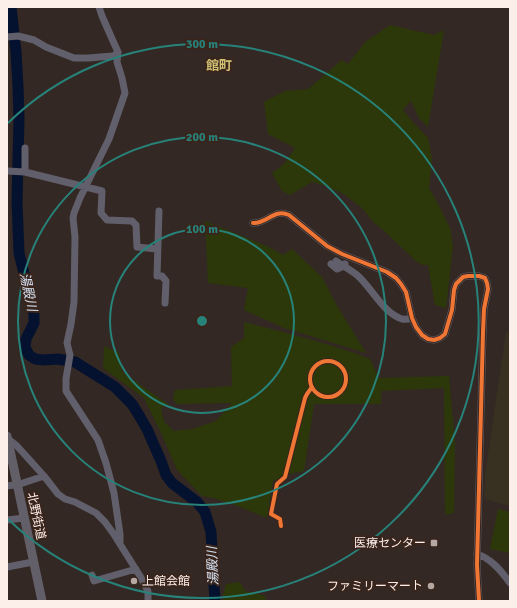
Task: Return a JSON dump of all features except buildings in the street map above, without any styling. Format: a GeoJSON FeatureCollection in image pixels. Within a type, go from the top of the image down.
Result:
{"type":"FeatureCollection","features":[{"type":"Feature","properties":{"kind":"main road","name":"北野街道"},"geometry":{"type":"LineString","coordinates":[[7,437],[42,601]]}},
{"type":"Feature","properties":{"kind":"street"},"geometry":{"type":"LineString","coordinates":[[100,7],[102,16],[118,52],[117,62],[124,88],[124,96],[109,139],[85,186],[75,209],[73,218],[75,237],[74,302],[68,343],[70,354],[66,379],[66,391],[98,440],[106,462],[114,493],[120,543]]}},
{"type":"Feature","properties":{"kind":"street"},"geometry":{"type":"LineString","coordinates":[[7,37],[18,36],[34,40],[46,47],[74,58],[112,56],[118,52]]}},
{"type":"Feature","properties":{"kind":"street"},"geometry":{"type":"LineString","coordinates":[[24,148],[24,171]]}},
{"type":"Feature","properties":{"kind":"street"},"geometry":{"type":"LineString","coordinates":[[10,171],[24,171],[102,191],[100,213],[107,220],[132,221],[136,225],[137,247],[157,249]]}},
{"type":"Feature","properties":{"kind":"street"},"geometry":{"type":"LineString","coordinates":[[159,211],[157,276],[162,276],[166,281],[165,303]]}},
{"type":"Feature","properties":{"kind":"street"},"geometry":{"type":"LineString","coordinates":[[253,223],[257,223],[280,212],[285,213],[326,246],[387,272],[396,278],[406,292],[412,318],[416,327],[422,335],[428,339],[434,340],[445,334],[452,310],[456,284],[463,277],[479,276],[485,278],[488,289],[484,309],[483,332],[477,554],[479,601]]}},
{"type":"Feature","properties":{"kind":"street"},"geometry":{"type":"LineString","coordinates":[[344,266],[348,256]]}},
{"type":"Feature","properties":{"kind":"street"},"geometry":{"type":"LineString","coordinates":[[333,263],[344,266],[357,275],[392,314],[403,319],[412,318]]}},
{"type":"Feature","properties":{"kind":"street"},"geometry":{"type":"LineString","coordinates":[[7,437],[44,476],[58,494],[86,507],[100,517],[120,543],[136,570],[148,591],[148,601]]}},
{"type":"Feature","properties":{"kind":"street"},"geometry":{"type":"LineString","coordinates":[[7,486],[17,485],[44,476]]}},
{"type":"Feature","properties":{"kind":"street"},"geometry":{"type":"LineString","coordinates":[[7,520],[24,518]]}},
{"type":"Feature","properties":{"kind":"street"},"geometry":{"type":"LineString","coordinates":[[477,554],[487,559],[502,572],[510,583]]}},
{"type":"Feature","properties":{"kind":"street"},"geometry":{"type":"LineString","coordinates":[[7,567],[33,562]]}},
{"type":"Feature","properties":{"kind":"street"},"geometry":{"type":"LineString","coordinates":[[92,575],[94,581],[136,570]]}},
{"type":"Feature","properties":{"kind":"shaded area"},"geometry":{"type":"Polygon","coordinates":[[[506,332],[510,332],[510,506],[484,499],[485,474],[506,332]]]}},
{"type":"Feature","properties":{"kind":"green space"},"geometry":{"type":"Polygon","coordinates":[[[390,25],[434,35],[444,30],[428,127],[419,118],[411,101],[403,110],[428,138],[432,159],[429,188],[450,228],[453,246],[446,308],[435,305],[428,265],[423,265],[417,262],[373,222],[362,208],[344,194],[312,182],[290,195],[282,191],[272,173],[285,163],[295,148],[268,134],[264,102],[285,91],[308,89],[342,60],[348,64],[365,42],[390,25]]]}},
{"type":"Feature","properties":{"kind":"green space"},"geometry":{"type":"Polygon","coordinates":[[[205,221],[271,248],[283,255],[292,249],[322,277],[336,304],[366,353],[284,328],[244,310],[248,288],[208,283],[205,221]]]}},
{"type":"Feature","properties":{"kind":"green space"},"geometry":{"type":"Polygon","coordinates":[[[244,322],[323,343],[370,359],[379,378],[449,376],[455,444],[454,513],[445,515],[444,388],[381,391],[381,404],[314,404],[304,471],[289,474],[273,481],[267,518],[235,505],[202,496],[177,470],[144,398],[103,368],[104,346],[119,353],[122,372],[168,404],[161,408],[164,422],[174,431],[192,429],[216,421],[232,403],[176,404],[173,398],[175,390],[232,386],[231,347],[244,338],[244,322]]]}},
{"type":"Feature","properties":{"kind":"green space"},"geometry":{"type":"Polygon","coordinates":[[[498,509],[510,512],[510,553],[490,549],[498,509]]]}},
{"type":"Feature","properties":{"kind":"green space"},"geometry":{"type":"Polygon","coordinates":[[[240,582],[245,591],[265,596],[266,601],[224,601],[223,595],[226,584],[240,582]]]}},
{"type":"Feature","properties":{"kind":"waterway","name":"湯殿川"},"geometry":{"type":"LineString","coordinates":[[11,7],[18,86],[19,119],[17,202],[19,253],[34,314],[34,323],[26,339],[25,347],[29,355],[35,359],[58,359],[75,362],[115,387],[132,404],[147,429],[166,475],[172,483],[197,502],[205,512],[211,532],[215,601]]}},
{"type":"Feature","properties":{"kind":"cycle path"},"geometry":{"type":"LineString","coordinates":[[253,223],[258,223],[279,213],[284,213],[289,215],[327,246],[342,254],[387,272],[396,278],[406,292],[412,318],[416,327],[422,335],[428,339],[434,340],[445,334],[452,310],[456,284],[463,277],[479,276],[485,278],[488,289],[484,309],[483,332],[477,565],[479,601]]}},
{"type":"Feature","properties":{"kind":"cycle path"},"geometry":{"type":"LineString","coordinates":[[331,361],[341,366],[345,372],[346,379],[345,386],[341,392],[335,396],[325,397],[315,392],[311,386],[310,376],[315,366],[321,362],[331,361]]}},
{"type":"Feature","properties":{"kind":"cycle path"},"geometry":{"type":"LineString","coordinates":[[281,526],[280,519],[271,514],[277,484],[285,477],[305,398],[312,387]]}},
{"type":"Feature","properties":{"kind":"place","name":"医療センター"},"geometry":{"type":"Point","coordinates":[434,543]}},
{"type":"Feature","properties":{"kind":"place","name":"上館会館"},"geometry":{"type":"Point","coordinates":[134,581]}},
{"type":"Feature","properties":{"kind":"place","name":"ファミリーマート"},"geometry":{"type":"Point","coordinates":[431,586]}},
{"type":"Feature","properties":{"kind":"district","name":"館町"},"geometry":{"type":"Point","coordinates":[219,66]}}]}
